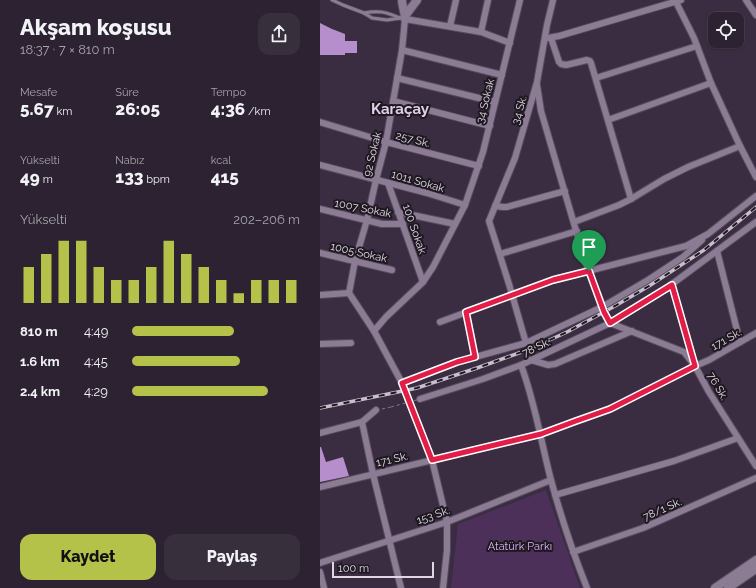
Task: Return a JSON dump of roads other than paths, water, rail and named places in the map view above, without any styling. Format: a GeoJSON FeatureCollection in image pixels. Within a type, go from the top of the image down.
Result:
{"type":"FeatureCollection","features":[{"type":"Feature","properties":{"kind":"main road"},"geometry":{"type":"LineString","coordinates":[[402,0],[404,18]]}},
{"type":"Feature","properties":{"kind":"main road"},"geometry":{"type":"LineString","coordinates":[[404,18],[417,0]]}},
{"type":"Feature","properties":{"kind":"main road"},"geometry":{"type":"LineString","coordinates":[[715,588],[756,560]]}},
{"type":"Feature","properties":{"kind":"main road"},"geometry":{"type":"LineString","coordinates":[[728,588],[756,569]]}},
{"type":"Feature","properties":{"kind":"street"},"geometry":{"type":"LineString","coordinates":[[450,26],[456,0]]}},
{"type":"Feature","properties":{"kind":"street"},"geometry":{"type":"LineString","coordinates":[[480,32],[488,0]]}},
{"type":"Feature","properties":{"kind":"street","name":"34 Sokak"},"geometry":{"type":"LineString","coordinates":[[374,331],[386,317],[423,282],[433,267],[465,205],[490,126],[520,0]]}},
{"type":"Feature","properties":{"kind":"street","name":"34 Sk."},"geometry":{"type":"LineString","coordinates":[[500,254],[489,221],[515,158],[548,38],[553,0]]}},
{"type":"Feature","properties":{"kind":"street"},"geometry":{"type":"LineString","coordinates":[[746,0],[756,15]]}},
{"type":"Feature","properties":{"kind":"street"},"geometry":{"type":"LineString","coordinates":[[631,199],[591,63],[588,61],[566,65],[561,64],[548,38],[678,1],[698,46],[711,83],[756,177]]}},
{"type":"Feature","properties":{"kind":"street"},"geometry":{"type":"LineString","coordinates":[[404,18],[480,32],[510,43]]}},
{"type":"Feature","properties":{"kind":"street","name":"92 Sokak"},"geometry":{"type":"LineString","coordinates":[[349,293],[355,261],[367,220],[386,142],[402,50],[404,18]]}},
{"type":"Feature","properties":{"kind":"street"},"geometry":{"type":"LineString","coordinates":[[596,78],[698,46]]}},
{"type":"Feature","properties":{"kind":"street"},"geometry":{"type":"LineString","coordinates":[[402,50],[502,75]]}},
{"type":"Feature","properties":{"kind":"street"},"geometry":{"type":"LineString","coordinates":[[397,78],[495,102]]}},
{"type":"Feature","properties":{"kind":"street"},"geometry":{"type":"LineString","coordinates":[[537,82],[541,111],[574,222],[589,271],[602,307],[610,323],[684,352],[695,366]]}},
{"type":"Feature","properties":{"kind":"street"},"geometry":{"type":"LineString","coordinates":[[608,120],[711,83]]}},
{"type":"Feature","properties":{"kind":"street"},"geometry":{"type":"LineString","coordinates":[[393,101],[490,126]]}},
{"type":"Feature","properties":{"kind":"street","name":"257 Sk."},"geometry":{"type":"LineString","coordinates":[[320,122],[386,142],[478,166]]}},
{"type":"Feature","properties":{"kind":"street"},"geometry":{"type":"LineString","coordinates":[[574,222],[612,208],[688,167],[740,146]]}},
{"type":"Feature","properties":{"kind":"street","name":"1011 Sokak"},"geometry":{"type":"LineString","coordinates":[[320,165],[427,193],[465,205]]}},
{"type":"Feature","properties":{"kind":"street","name":"100 Sokak"},"geometry":{"type":"LineString","coordinates":[[388,183],[423,282]]}},
{"type":"Feature","properties":{"kind":"street"},"geometry":{"type":"LineString","coordinates":[[495,206],[507,207],[565,191]]}},
{"type":"Feature","properties":{"kind":"street"},"geometry":{"type":"LineString","coordinates":[[402,383],[457,362],[526,343],[602,307],[683,257],[708,234],[756,196]]}},
{"type":"Feature","properties":{"kind":"street","name":"1007 Sokak"},"geometry":{"type":"LineString","coordinates":[[320,209],[382,224],[403,224]]}},
{"type":"Feature","properties":{"kind":"street"},"geometry":{"type":"LineString","coordinates":[[398,212],[455,224]]}},
{"type":"Feature","properties":{"kind":"street","name":"78 Sk."},"geometry":{"type":"LineString","coordinates":[[587,588],[573,552],[555,495],[528,382],[521,365],[610,323],[672,285],[756,222]]}},
{"type":"Feature","properties":{"kind":"street"},"geometry":{"type":"LineString","coordinates":[[526,343],[500,254],[577,231]]}},
{"type":"Feature","properties":{"kind":"street"},"geometry":{"type":"LineString","coordinates":[[440,322],[553,280],[686,246],[708,234]]}},
{"type":"Feature","properties":{"kind":"street"},"geometry":{"type":"LineString","coordinates":[[717,251],[740,342]]}},
{"type":"Feature","properties":{"kind":"street","name":"1005 Sokak"},"geometry":{"type":"LineString","coordinates":[[320,253],[392,270]]}},
{"type":"Feature","properties":{"kind":"street","name":"76 Sk."},"geometry":{"type":"LineString","coordinates":[[672,285],[695,366],[709,392],[756,466]]}},
{"type":"Feature","properties":{"kind":"street"},"geometry":{"type":"LineString","coordinates":[[320,296],[349,293],[374,331],[402,383],[432,460],[447,522],[447,550],[443,588]]}},
{"type":"Feature","properties":{"kind":"street"},"geometry":{"type":"LineString","coordinates":[[466,312],[475,357]]}},
{"type":"Feature","properties":{"kind":"street"},"geometry":{"type":"LineString","coordinates":[[530,360],[548,365],[555,364],[632,331]]}},
{"type":"Feature","properties":{"kind":"street","name":"171 Sk."},"geometry":{"type":"LineString","coordinates":[[320,487],[541,434],[610,409],[709,360],[756,334]]}},
{"type":"Feature","properties":{"kind":"street"},"geometry":{"type":"LineString","coordinates":[[320,344],[351,343]]}},
{"type":"Feature","properties":{"kind":"street"},"geometry":{"type":"LineString","coordinates":[[420,398],[483,379],[521,365]]}},
{"type":"Feature","properties":{"kind":"street"},"geometry":{"type":"LineString","coordinates":[[320,433],[362,422],[376,410]]}},
{"type":"Feature","properties":{"kind":"street"},"geometry":{"type":"LineString","coordinates":[[362,422],[401,588]]}},
{"type":"Feature","properties":{"kind":"street"},"geometry":{"type":"LineString","coordinates":[[555,495],[674,461],[738,438]]}},
{"type":"Feature","properties":{"kind":"street","name":"78/1 Sk."},"geometry":{"type":"LineString","coordinates":[[573,552],[644,528],[756,478]]}},
{"type":"Feature","properties":{"kind":"street","name":"153 Sk."},"geometry":{"type":"LineString","coordinates":[[320,563],[447,522],[551,480]]}},
{"type":"Feature","properties":{"kind":"street"},"geometry":{"type":"LineString","coordinates":[[320,572],[324,588]]}},
{"type":"Feature","properties":{"kind":"lane"},"geometry":{"type":"LineString","coordinates":[[332,0],[364,13],[372,18],[388,20],[404,18]]}},
{"type":"Feature","properties":{"kind":"lane"},"geometry":{"type":"LineString","coordinates":[[364,13],[374,11],[387,12],[404,18]]}},
{"type":"Feature","properties":{"kind":"railway"},"geometry":{"type":"LineString","coordinates":[[320,408],[417,388],[530,349],[567,332],[649,286],[704,250],[756,207]]}},
{"type":"Feature","properties":{"kind":"district","name":"Karaçay"},"geometry":{"type":"Point","coordinates":[400,109]}},
{"type":"Feature","properties":{"kind":"park label","name":"Atatürk Parkı"},"geometry":{"type":"Point","coordinates":[520,546]}}]}
